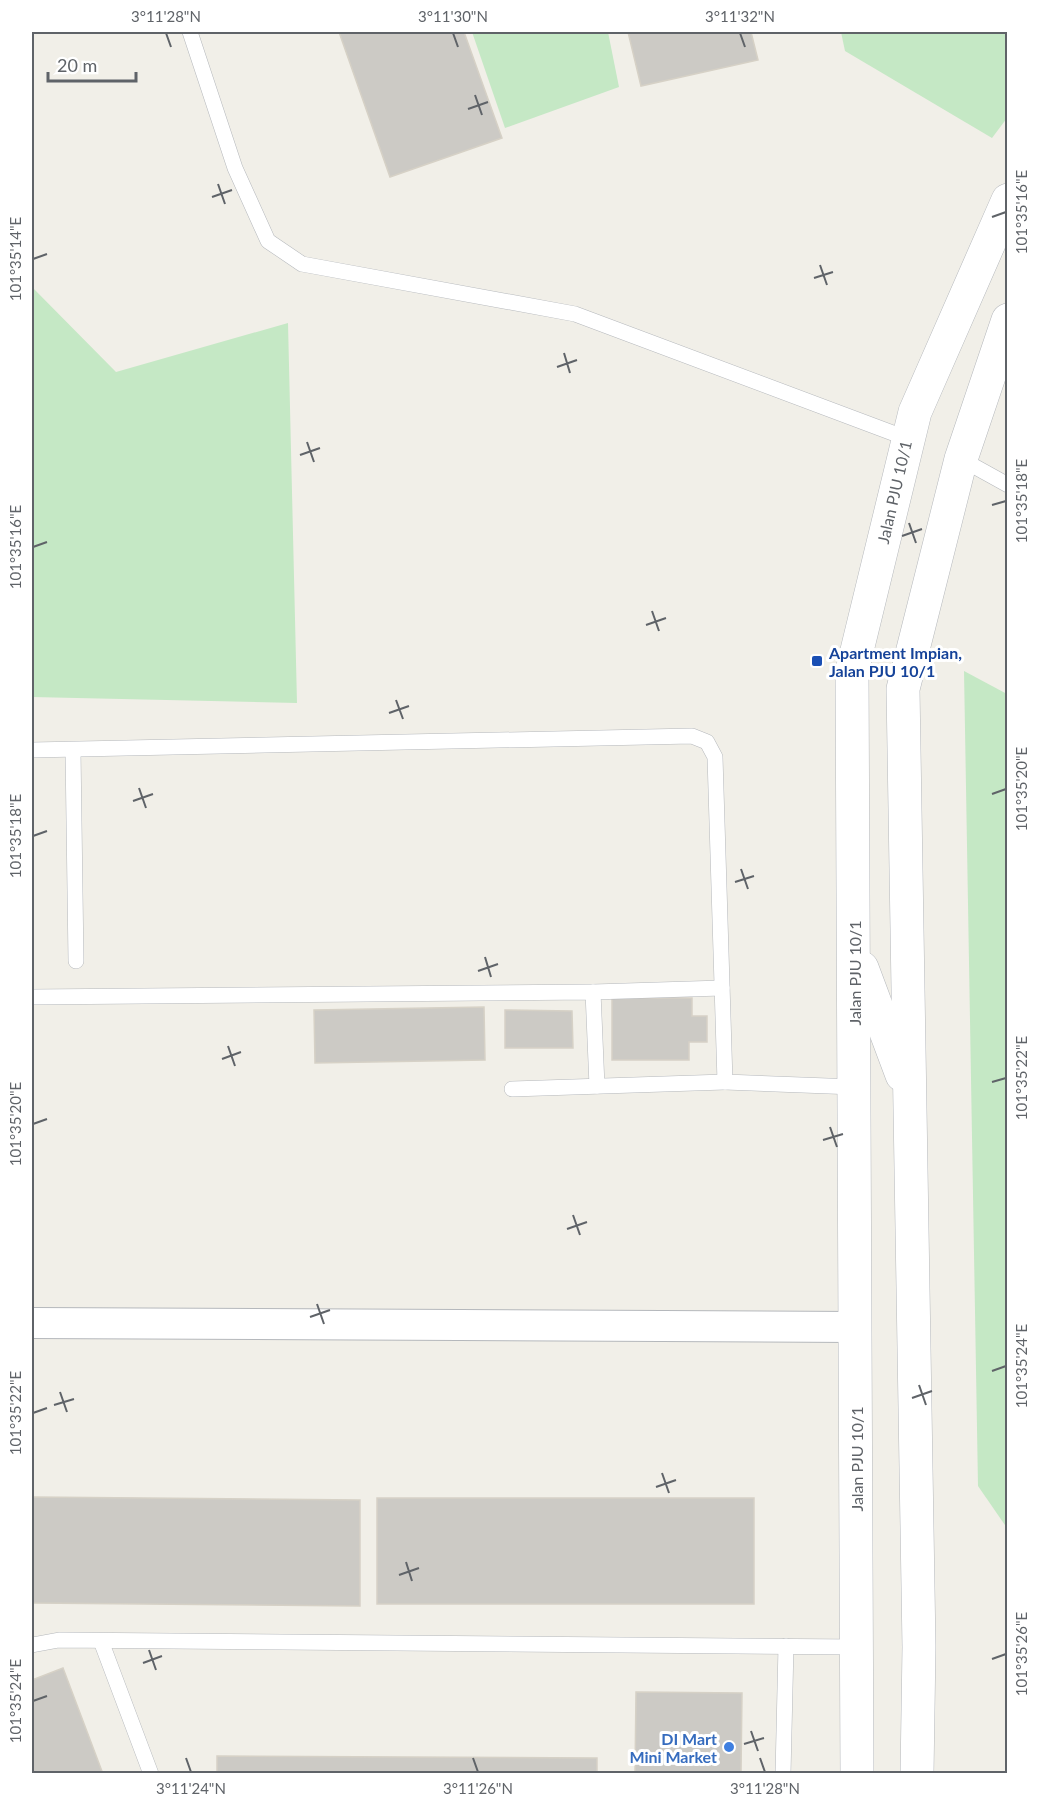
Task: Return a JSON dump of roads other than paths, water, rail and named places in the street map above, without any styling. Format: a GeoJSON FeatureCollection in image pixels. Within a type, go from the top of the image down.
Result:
{"type":"FeatureCollection","features":[{"type":"Feature","properties":{"kind":"street","name":"Jalan PJU 10/1"},"geometry":{"type":"LineString","coordinates":[[857,1773],[852,671],[906,438],[915,412],[1008,200]]}},
{"type":"Feature","properties":{"kind":"street"},"geometry":{"type":"LineString","coordinates":[[917,1773],[919,1647],[903,689],[961,459],[1008,320]]}},
{"type":"Feature","properties":{"kind":"street"},"geometry":{"type":"LineString","coordinates":[[855,949],[910,1096]]}},
{"type":"Feature","properties":{"kind":"street"},"geometry":{"type":"LineString","coordinates":[[32,1323],[855,1327]]}},
{"type":"Feature","properties":{"kind":"lane"},"geometry":{"type":"LineString","coordinates":[[190,32],[236,168],[268,241],[302,264],[575,314],[906,438]]}},
{"type":"Feature","properties":{"kind":"lane"},"geometry":{"type":"LineString","coordinates":[[961,459],[1008,485]]}},
{"type":"Feature","properties":{"kind":"lane"},"geometry":{"type":"LineString","coordinates":[[32,750],[74,751],[692,736],[707,742],[715,757],[725,1082]]}},
{"type":"Feature","properties":{"kind":"lane"},"geometry":{"type":"LineString","coordinates":[[74,751],[76,961]]}},
{"type":"Feature","properties":{"kind":"lane"},"geometry":{"type":"LineString","coordinates":[[32,997],[593,992],[722,988]]}},
{"type":"Feature","properties":{"kind":"lane"},"geometry":{"type":"LineString","coordinates":[[593,992],[597,1086]]}},
{"type":"Feature","properties":{"kind":"lane"},"geometry":{"type":"LineString","coordinates":[[512,1089],[725,1082],[855,1087]]}},
{"type":"Feature","properties":{"kind":"lane"},"geometry":{"type":"LineString","coordinates":[[32,1646],[59,1640],[857,1647]]}},
{"type":"Feature","properties":{"kind":"lane"},"geometry":{"type":"LineString","coordinates":[[101,1641],[151,1773]]}},
{"type":"Feature","properties":{"kind":"lane"},"geometry":{"type":"LineString","coordinates":[[783,1773],[786,1646]]}},
{"type":"Feature","properties":{"kind":"place","name":"Apartment Impian, Jalan PJU 10/1"},"geometry":{"type":"Point","coordinates":[817,661]}},
{"type":"Feature","properties":{"kind":"place","name":"DI Mart Mini Market"},"geometry":{"type":"Point","coordinates":[729,1747]}}]}
